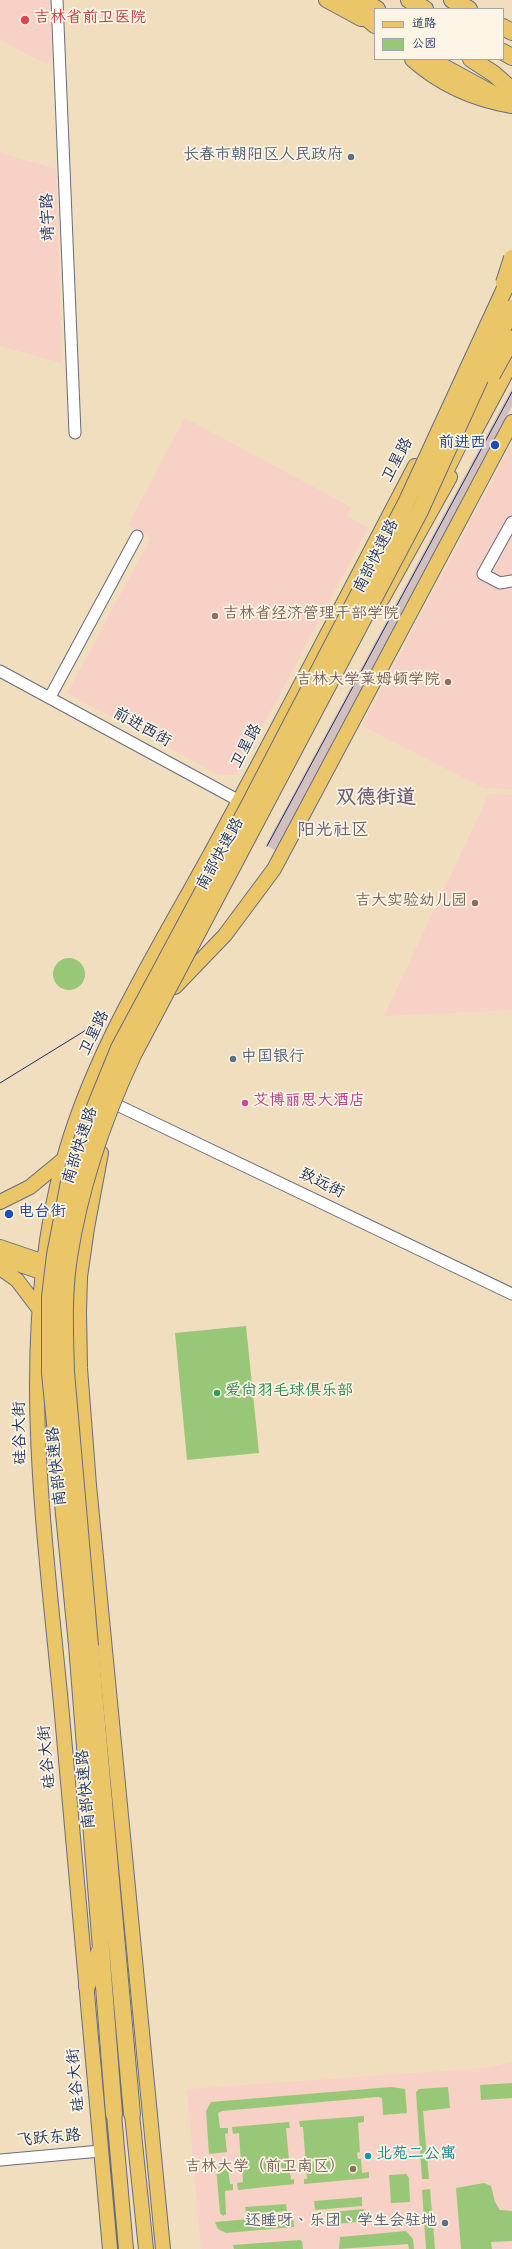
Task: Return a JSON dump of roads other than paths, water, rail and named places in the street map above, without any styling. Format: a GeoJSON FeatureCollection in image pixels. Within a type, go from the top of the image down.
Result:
{"type":"FeatureCollection","features":[{"type":"Feature","properties":{"kind":"highway"},"geometry":{"type":"LineString","coordinates":[[345,0],[374,25]]}},
{"type":"Feature","properties":{"kind":"highway"},"geometry":{"type":"LineString","coordinates":[[360,0],[375,8]]}},
{"type":"Feature","properties":{"kind":"highway"},"geometry":{"type":"LineString","coordinates":[[409,0],[423,8]]}},
{"type":"Feature","properties":{"kind":"highway"},"geometry":{"type":"LineString","coordinates":[[452,0],[467,8]]}},
{"type":"Feature","properties":{"kind":"highway"},"geometry":{"type":"LineString","coordinates":[[414,60],[453,86],[483,98],[512,104]]}},
{"type":"Feature","properties":{"kind":"highway"},"geometry":{"type":"LineString","coordinates":[[473,60],[494,74],[512,90]]}},
{"type":"Feature","properties":{"kind":"highway"},"geometry":{"type":"LineString","coordinates":[[505,305],[512,258]]}},
{"type":"Feature","properties":{"kind":"highway","name":"南部快速路"},"geometry":{"type":"LineString","coordinates":[[114,2114],[101,1947],[66,1372],[65,1336],[69,1257],[80,1204],[109,1107],[133,1055],[420,511],[505,305],[512,273]]}},
{"type":"Feature","properties":{"kind":"highway","name":"南部快速路"},"geometry":{"type":"LineString","coordinates":[[132,2114],[83,1646],[50,1373],[50,1297],[55,1255],[69,1182],[84,1134],[118,1048],[247,809],[406,503],[505,305]]}},
{"type":"Feature","properties":{"kind":"highway"},"geometry":{"type":"LineString","coordinates":[[420,511],[512,338]]}},
{"type":"Feature","properties":{"kind":"highway"},"geometry":{"type":"LineString","coordinates":[[87,1986],[101,1947]]}},
{"type":"Feature","properties":{"kind":"main road"},"geometry":{"type":"LineString","coordinates":[[326,0],[374,25]]}},
{"type":"Feature","properties":{"kind":"main road"},"geometry":{"type":"LineString","coordinates":[[433,60],[512,104]]}},
{"type":"Feature","properties":{"kind":"main road","name":"卫星路"},"geometry":{"type":"LineString","coordinates":[[45,1267],[54,1203],[64,1159],[88,1091],[112,1038],[239,801],[440,418],[512,258]]}},
{"type":"Feature","properties":{"kind":"main road"},"geometry":{"type":"LineString","coordinates":[[374,613],[459,446],[512,326]]}},
{"type":"Feature","properties":{"kind":"main road"},"geometry":{"type":"LineString","coordinates":[[163,2249],[88,1470],[80,1368],[80,1277],[96,1174],[104,1139],[137,1060],[374,613],[512,362]]}},
{"type":"Feature","properties":{"kind":"main road"},"geometry":{"type":"LineString","coordinates":[[175,987],[225,935],[274,869],[512,422]]}},
{"type":"Feature","properties":{"kind":"main road"},"geometry":{"type":"LineString","coordinates":[[0,1202],[30,1187],[64,1159]]}},
{"type":"Feature","properties":{"kind":"main road"},"geometry":{"type":"LineString","coordinates":[[0,1247],[45,1267]]}},
{"type":"Feature","properties":{"kind":"main road"},"geometry":{"type":"LineString","coordinates":[[0,1258],[45,1267],[80,1277]]}},
{"type":"Feature","properties":{"kind":"main road","name":"硅谷大街"},"geometry":{"type":"LineString","coordinates":[[45,1267],[39,1309],[37,1446],[110,2249]]}},
{"type":"Feature","properties":{"kind":"main road"},"geometry":{"type":"LineString","coordinates":[[0,1268],[16,1280],[39,1309]]}},
{"type":"Feature","properties":{"kind":"main road"},"geometry":{"type":"LineString","coordinates":[[133,2130],[149,2108]]}},
{"type":"Feature","properties":{"kind":"main road","name":"硅谷大街"},"geometry":{"type":"LineString","coordinates":[[114,2114],[126,2249]]}},
{"type":"Feature","properties":{"kind":"main road"},"geometry":{"type":"LineString","coordinates":[[132,2114],[146,2249]]}},
{"type":"Feature","properties":{"kind":"main road"},"geometry":{"type":"LineString","coordinates":[[137,2160],[156,2178]]}},
{"type":"Feature","properties":{"kind":"street","name":"靖宇路"},"geometry":{"type":"LineString","coordinates":[[57,0],[75,433]]}},
{"type":"Feature","properties":{"kind":"street"},"geometry":{"type":"LineString","coordinates":[[512,522],[483,574],[500,583],[512,581]]}},
{"type":"Feature","properties":{"kind":"street"},"geometry":{"type":"LineString","coordinates":[[50,697],[137,536]]}},
{"type":"Feature","properties":{"kind":"street","name":"前进西街"},"geometry":{"type":"LineString","coordinates":[[0,671],[266,815]]}},
{"type":"Feature","properties":{"kind":"street","name":"致远街"},"geometry":{"type":"LineString","coordinates":[[117,1105],[512,1294]]}},
{"type":"Feature","properties":{"kind":"street","name":"飞跃东路"},"geometry":{"type":"LineString","coordinates":[[0,2160],[101,2151]]}},
{"type":"Feature","properties":{"kind":"tram line"},"geometry":{"type":"LineString","coordinates":[[267,846],[512,392]]}},
{"type":"Feature","properties":{"kind":"tram line"},"geometry":{"type":"LineString","coordinates":[[0,1083],[104,1019]]}},
{"type":"Feature","properties":{"kind":"place","name":"吉林省前卫医院"},"geometry":{"type":"Point","coordinates":[25,20]}},
{"type":"Feature","properties":{"kind":"place","name":"长春市朝阳区人民政府"},"geometry":{"type":"Point","coordinates":[351,157]}},
{"type":"Feature","properties":{"kind":"place","name":"前进西"},"geometry":{"type":"Point","coordinates":[495,445]}},
{"type":"Feature","properties":{"kind":"place","name":"吉林省经济管理干部学院"},"geometry":{"type":"Point","coordinates":[215,616]}},
{"type":"Feature","properties":{"kind":"place","name":"吉林大学莱姆顿学院"},"geometry":{"type":"Point","coordinates":[448,682]}},
{"type":"Feature","properties":{"kind":"place","name":"吉大实验幼儿园"},"geometry":{"type":"Point","coordinates":[475,903]}},
{"type":"Feature","properties":{"kind":"place","name":"中国银行"},"geometry":{"type":"Point","coordinates":[233,1059]}},
{"type":"Feature","properties":{"kind":"place","name":"艾博丽思大酒店"},"geometry":{"type":"Point","coordinates":[245,1103]}},
{"type":"Feature","properties":{"kind":"place","name":"电台街"},"geometry":{"type":"Point","coordinates":[9,1214]}},
{"type":"Feature","properties":{"kind":"place","name":"爱尚羽毛球俱乐部"},"geometry":{"type":"Point","coordinates":[217,1393]}},
{"type":"Feature","properties":{"kind":"place","name":"北苑二公寓"},"geometry":{"type":"Point","coordinates":[368,2156]}},
{"type":"Feature","properties":{"kind":"place","name":"吉林大学（前卫南区）"},"geometry":{"type":"Point","coordinates":[353,2169]}},
{"type":"Feature","properties":{"kind":"place","name":"还睡呀、乐团、学生会驻地"},"geometry":{"type":"Point","coordinates":[445,2223]}},
{"type":"Feature","properties":{"kind":"district","name":"双德街道"},"geometry":{"type":"Point","coordinates":[376,800]}},
{"type":"Feature","properties":{"kind":"district","name":"阳光社区"},"geometry":{"type":"Point","coordinates":[333,833]}}]}
